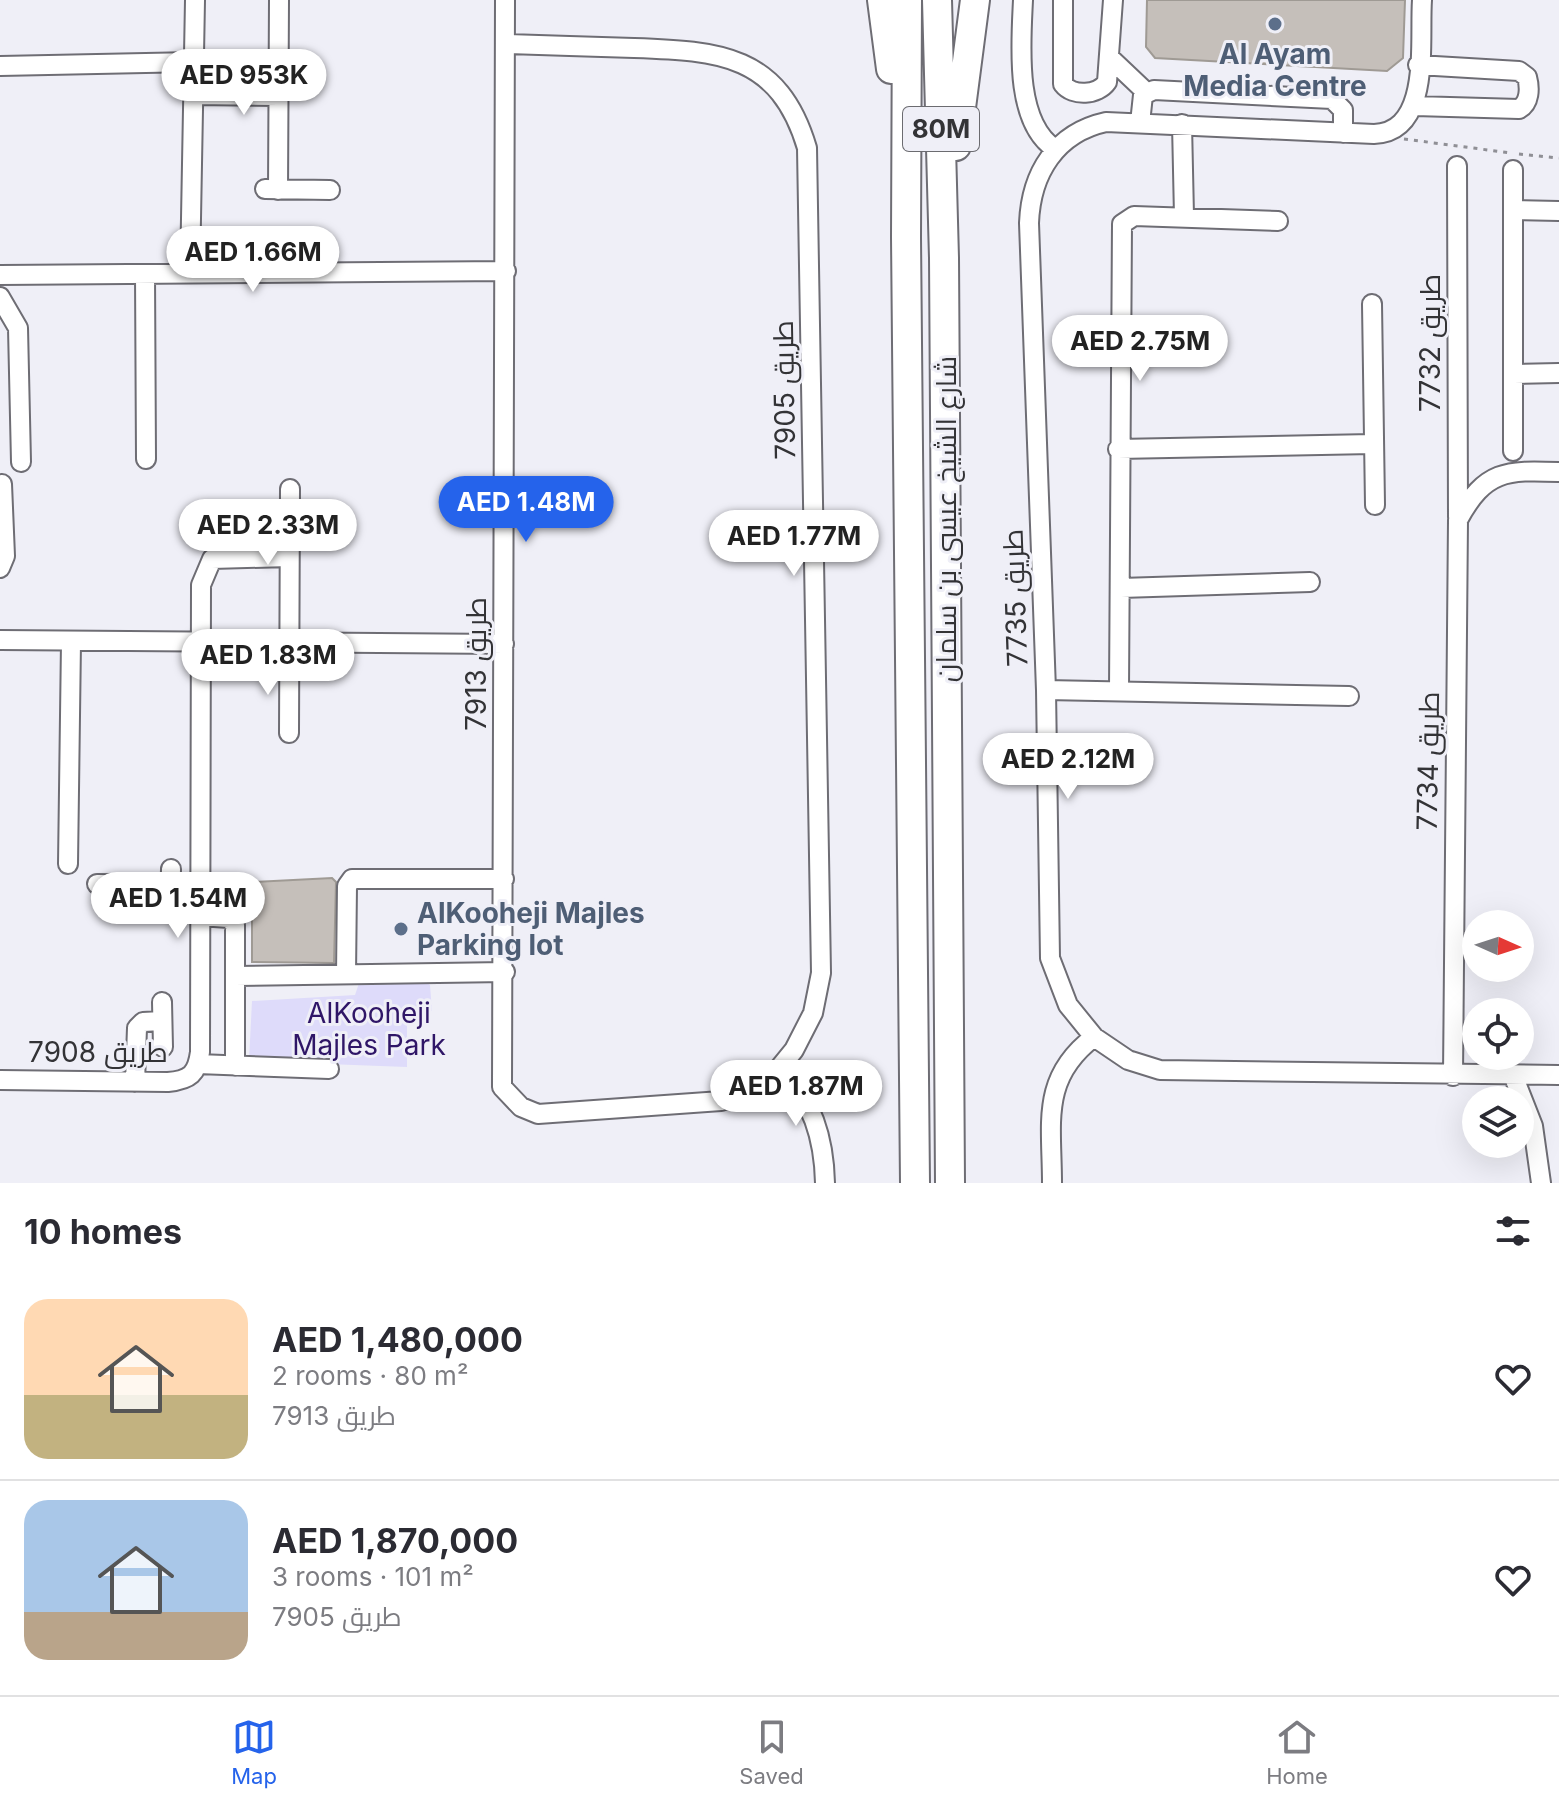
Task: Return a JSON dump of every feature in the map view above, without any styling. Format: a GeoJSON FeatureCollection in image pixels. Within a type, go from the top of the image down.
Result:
{"type":"FeatureCollection","features":[{"type":"Feature","properties":{"kind":"highway"},"geometry":{"type":"LineString","coordinates":[[882,0],[906,237]]}},
{"type":"Feature","properties":{"kind":"highway"},"geometry":{"type":"LineString","coordinates":[[897,0],[907,79]]}},
{"type":"Feature","properties":{"kind":"highway","name":"شارع الشيخ عيسى بن سلمان"},"geometry":{"type":"LineString","coordinates":[[906,0],[915,1183]]}},
{"type":"Feature","properties":{"kind":"highway","name":"شارع الشيخ عيسى بن سلمان"},"geometry":{"type":"LineString","coordinates":[[937,0],[944,258],[950,1183]]}},
{"type":"Feature","properties":{"kind":"highway"},"geometry":{"type":"LineString","coordinates":[[944,258],[964,69],[975,0]]}},
{"type":"Feature","properties":{"kind":"street"},"geometry":{"type":"LineString","coordinates":[[190,273],[195,0]]}},
{"type":"Feature","properties":{"kind":"street"},"geometry":{"type":"LineString","coordinates":[[279,0],[278,88],[271,190],[330,190]]}},
{"type":"Feature","properties":{"kind":"street","name":"طريق 7913"},"geometry":{"type":"LineString","coordinates":[[502,1087],[505,972],[505,0]]}},
{"type":"Feature","properties":{"kind":"street"},"geometry":{"type":"LineString","coordinates":[[1023,0],[1024,98],[1038,132],[1055,149]]}},
{"type":"Feature","properties":{"kind":"street"},"geometry":{"type":"LineString","coordinates":[[1063,0],[1063,84],[1072,92],[1101,90]]}},
{"type":"Feature","properties":{"kind":"street"},"geometry":{"type":"LineString","coordinates":[[1113,0],[1107,82],[1101,90],[1103,123],[1343,133],[1386,133],[1400,126],[1415,106],[1422,0]]}},
{"type":"Feature","properties":{"kind":"street","name":"طريق 7905"},"geometry":{"type":"LineString","coordinates":[[502,1087],[521,1107],[538,1114],[721,1101],[748,1093],[781,1067],[805,1033],[821,973],[807,148],[789,103],[773,85],[733,58],[685,50],[505,44]]}},
{"type":"Feature","properties":{"kind":"street"},"geometry":{"type":"LineString","coordinates":[[1109,57],[1146,92]]}},
{"type":"Feature","properties":{"kind":"street"},"geometry":{"type":"LineString","coordinates":[[1415,106],[1519,109],[1527,101],[1528,90],[1527,77],[1519,71],[1418,65]]}},
{"type":"Feature","properties":{"kind":"street"},"geometry":{"type":"LineString","coordinates":[[0,66],[194,78],[278,88]]}},
{"type":"Feature","properties":{"kind":"street"},"geometry":{"type":"LineString","coordinates":[[1140,123],[1146,92]]}},
{"type":"Feature","properties":{"kind":"street"},"geometry":{"type":"LineString","coordinates":[[1146,92],[1332,99],[1343,110],[1343,133]]}},
{"type":"Feature","properties":{"kind":"street","name":"طريق 7735"},"geometry":{"type":"LineString","coordinates":[[1103,123],[1079,131],[1055,149],[1035,184],[1029,223],[1046,690],[1050,958],[1068,1005],[1094,1037],[1128,1060],[1176,1072],[1559,1075]]}},
{"type":"Feature","properties":{"kind":"street"},"geometry":{"type":"LineString","coordinates":[[1182,124],[1184,216]]}},
{"type":"Feature","properties":{"kind":"street","name":"طريق 7732"},"geometry":{"type":"LineString","coordinates":[[1457,166],[1458,520]]}},
{"type":"Feature","properties":{"kind":"street"},"geometry":{"type":"LineString","coordinates":[[1513,170],[1513,451]]}},
{"type":"Feature","properties":{"kind":"street"},"geometry":{"type":"LineString","coordinates":[[1513,210],[1559,211]]}},
{"type":"Feature","properties":{"kind":"street"},"geometry":{"type":"LineString","coordinates":[[1119,690],[1121,588],[1118,449],[1122,224],[1134,216],[1278,221]]}},
{"type":"Feature","properties":{"kind":"street"},"geometry":{"type":"LineString","coordinates":[[0,275],[506,271]]}},
{"type":"Feature","properties":{"kind":"street"},"geometry":{"type":"LineString","coordinates":[[145,274],[146,459]]}},
{"type":"Feature","properties":{"kind":"street"},"geometry":{"type":"LineString","coordinates":[[0,297],[18,328],[21,462]]}},
{"type":"Feature","properties":{"kind":"street"},"geometry":{"type":"LineString","coordinates":[[1372,304],[1375,505]]}},
{"type":"Feature","properties":{"kind":"street"},"geometry":{"type":"LineString","coordinates":[[1514,374],[1559,373]]}},
{"type":"Feature","properties":{"kind":"street"},"geometry":{"type":"LineString","coordinates":[[1118,449],[1372,444]]}},
{"type":"Feature","properties":{"kind":"street"},"geometry":{"type":"LineString","coordinates":[[1458,520],[1478,490],[1509,470],[1559,472]]}},
{"type":"Feature","properties":{"kind":"street"},"geometry":{"type":"LineString","coordinates":[[0,568],[5,556],[2,484]]}},
{"type":"Feature","properties":{"kind":"street"},"geometry":{"type":"LineString","coordinates":[[289,733],[290,489]]}},
{"type":"Feature","properties":{"kind":"street","name":"طريق 7734"},"geometry":{"type":"LineString","coordinates":[[1453,1076],[1458,520]]}},
{"type":"Feature","properties":{"kind":"street","name":"طريق 7908"},"geometry":{"type":"LineString","coordinates":[[0,1080],[188,1080],[198,1064],[201,585],[212,559],[289,557]]}},
{"type":"Feature","properties":{"kind":"street"},"geometry":{"type":"LineString","coordinates":[[1121,588],[1310,582]]}},
{"type":"Feature","properties":{"kind":"street"},"geometry":{"type":"LineString","coordinates":[[0,640],[504,644]]}},
{"type":"Feature","properties":{"kind":"street"},"geometry":{"type":"LineString","coordinates":[[68,864],[71,642]]}},
{"type":"Feature","properties":{"kind":"street"},"geometry":{"type":"LineString","coordinates":[[1046,690],[1349,696]]}},
{"type":"Feature","properties":{"kind":"street"},"geometry":{"type":"LineString","coordinates":[[97,884],[171,877],[172,909],[232,920],[235,925],[235,1063]]}},
{"type":"Feature","properties":{"kind":"street"},"geometry":{"type":"LineString","coordinates":[[346,974],[346,889],[352,879],[504,879]]}},
{"type":"Feature","properties":{"kind":"street"},"geometry":{"type":"LineString","coordinates":[[235,976],[505,972]]}},
{"type":"Feature","properties":{"kind":"street"},"geometry":{"type":"LineString","coordinates":[[162,1002],[163,1047]]}},
{"type":"Feature","properties":{"kind":"street"},"geometry":{"type":"LineString","coordinates":[[135,1082],[137,1028],[143,1022],[162,1021]]}},
{"type":"Feature","properties":{"kind":"street"},"geometry":{"type":"LineString","coordinates":[[1052,1183],[1054,1085],[1078,1050],[1094,1037]]}},
{"type":"Feature","properties":{"kind":"street"},"geometry":{"type":"LineString","coordinates":[[198,1064],[235,1063],[329,1069]]}},
{"type":"Feature","properties":{"kind":"street"},"geometry":{"type":"LineString","coordinates":[[781,1067],[800,1090],[814,1116],[824,1154],[825,1183]]}},
{"type":"Feature","properties":{"kind":"street"},"geometry":{"type":"LineString","coordinates":[[1513,1075],[1533,1126],[1541,1183]]}},
{"type":"Feature","properties":{"kind":"path"},"geometry":{"type":"LineString","coordinates":[[1386,133],[1415,144],[1559,158]]}},
{"type":"Feature","properties":{"kind":"green space","name":"AlKooheji Majles Park"},"geometry":{"type":"Polygon","coordinates":[[[360,980],[424,981],[430,985],[432,1011],[423,1011],[423,1018],[407,1015],[407,1067],[249,1061],[252,1001],[355,995],[360,980]]]}},
{"type":"Feature","properties":{"kind":"building","name":"Al Ayam Media Centre"},"geometry":{"type":"Polygon","coordinates":[[[1147,0],[1405,0],[1403,58],[1387,71],[1155,58],[1146,47],[1147,0]]]}},
{"type":"Feature","properties":{"kind":"building"},"geometry":{"type":"Polygon","coordinates":[[[332,878],[336,882],[334,963],[252,962],[252,882],[332,878]]]}},
{"type":"Feature","properties":{"kind":"place","name":"Al Ayam Media Centre"},"geometry":{"type":"Point","coordinates":[1275,24]}},
{"type":"Feature","properties":{"kind":"place","name":"AlKooheji Majles Parking lot"},"geometry":{"type":"Point","coordinates":[401,929]}}]}
